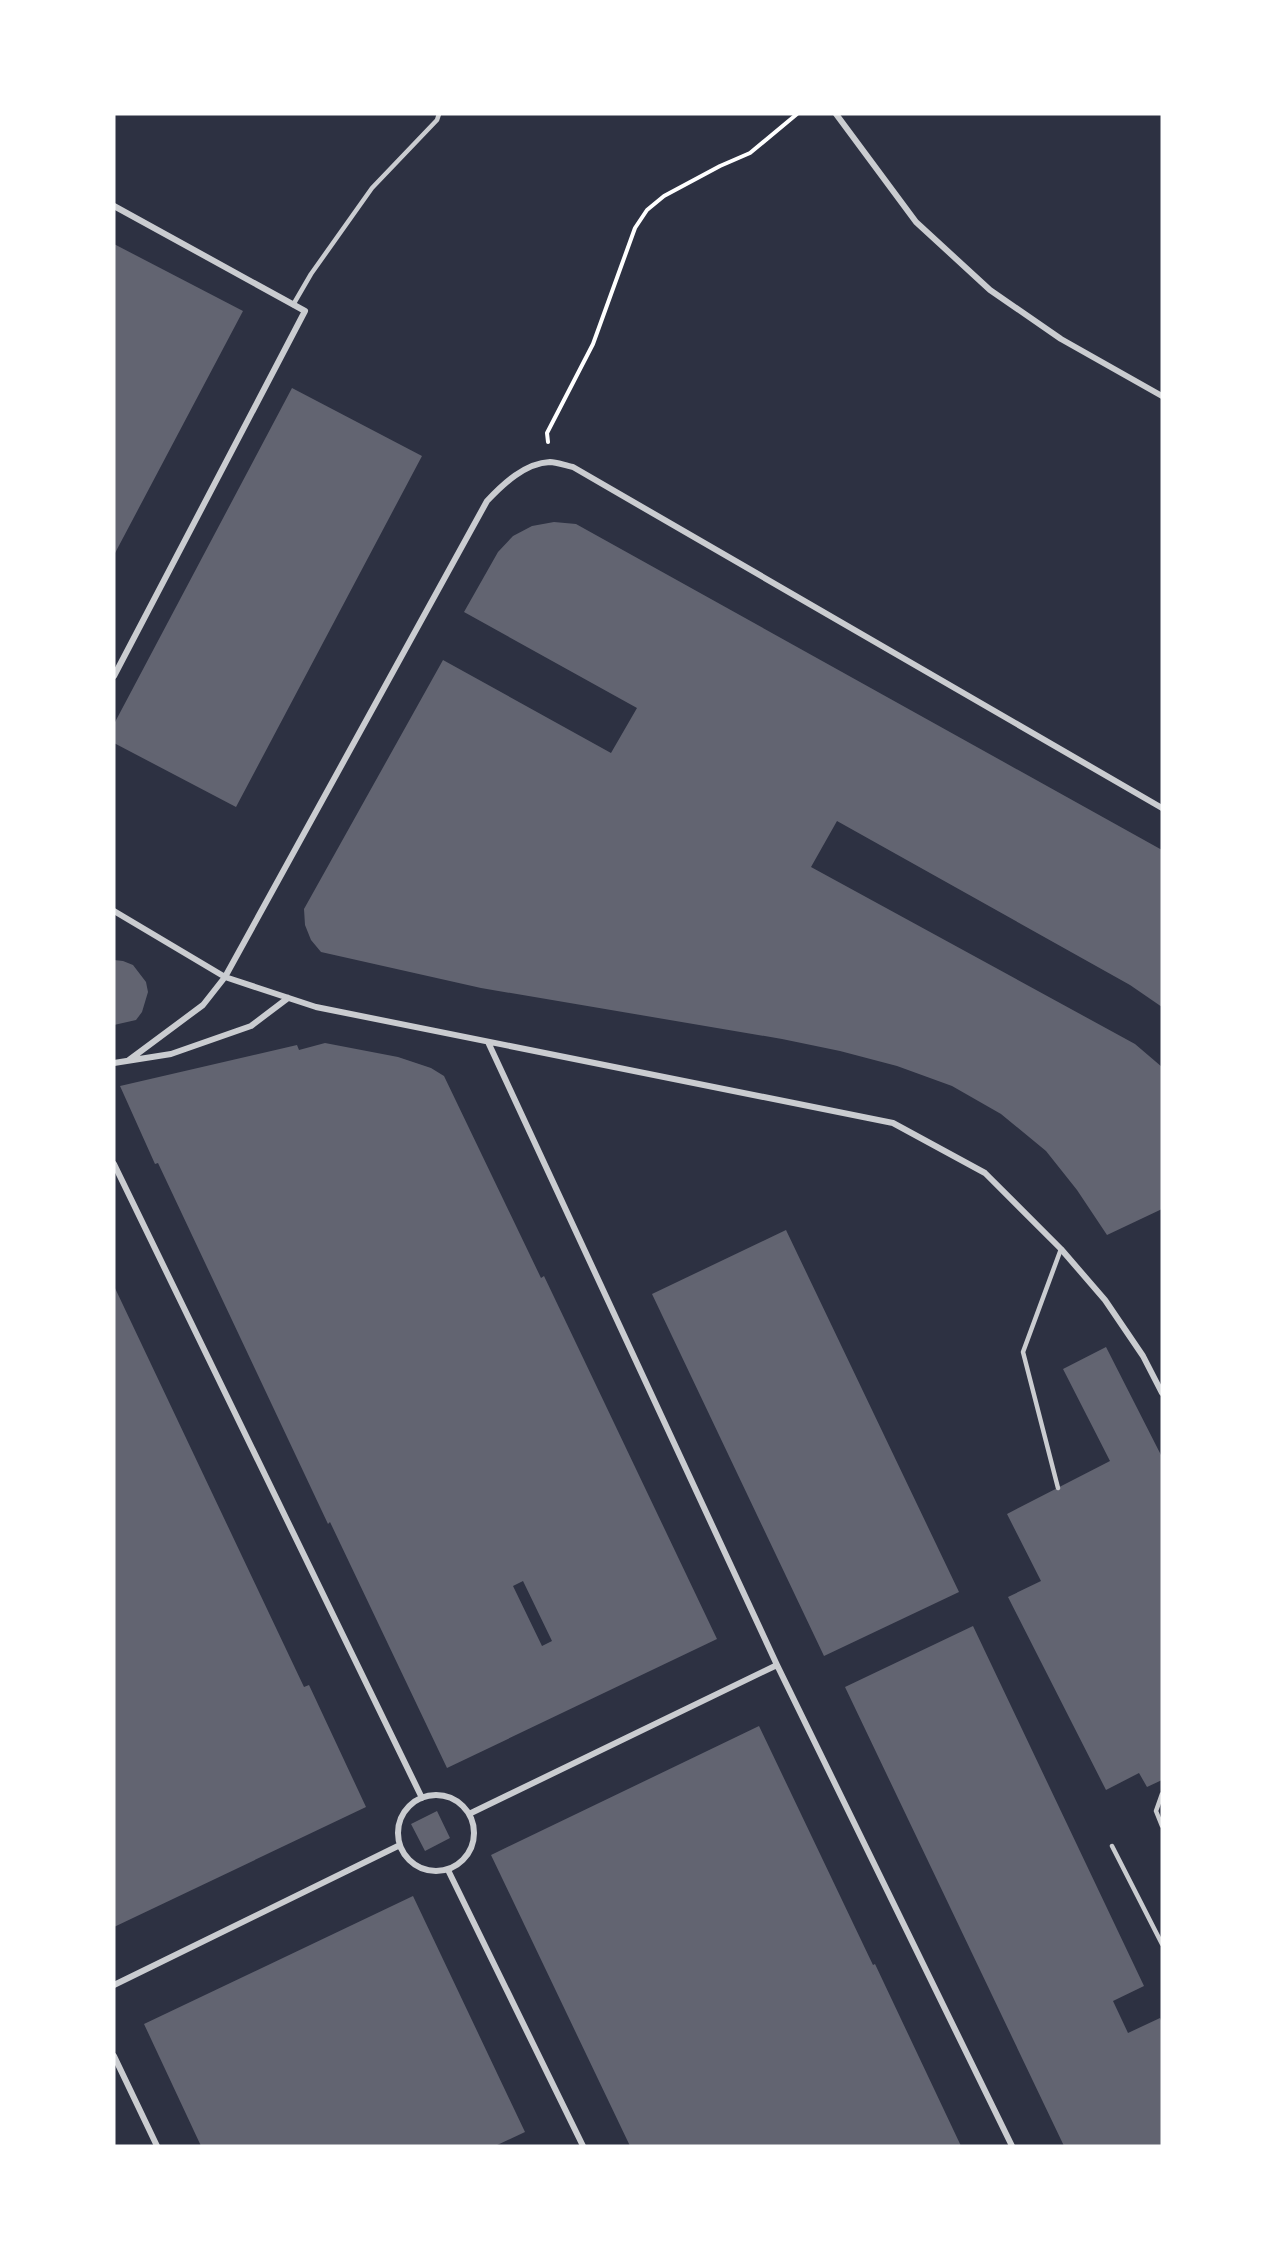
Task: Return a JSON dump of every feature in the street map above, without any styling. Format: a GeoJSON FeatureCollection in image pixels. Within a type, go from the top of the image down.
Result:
{"type":"FeatureCollection","features":[{"type":"Feature","properties":{"kind":"street"},"geometry":{"type":"LineString","coordinates":[[836,114],[916,222],[990,290],[1061,339],[1162,396]]}},
{"type":"Feature","properties":{"kind":"street"},"geometry":{"type":"LineString","coordinates":[[114,206],[305,311],[114,676]]}},
{"type":"Feature","properties":{"kind":"street"},"geometry":{"type":"LineString","coordinates":[[129,1060],[203,1005],[225,977],[487,501],[505,482],[527,468],[550,462],[573,467],[1162,808]]}},
{"type":"Feature","properties":{"kind":"street"},"geometry":{"type":"LineString","coordinates":[[114,911],[225,977],[316,1007],[893,1124],[985,1173],[1061,1249],[1105,1300],[1143,1356],[1162,1393]]}},
{"type":"Feature","properties":{"kind":"street"},"geometry":{"type":"LineString","coordinates":[[114,1063],[171,1054],[251,1026],[288,998]]}},
{"type":"Feature","properties":{"kind":"street"},"geometry":{"type":"LineString","coordinates":[[488,1042],[777,1665],[1012,2146]]}},
{"type":"Feature","properties":{"kind":"street"},"geometry":{"type":"LineString","coordinates":[[114,1164],[422,1797]]}},
{"type":"Feature","properties":{"kind":"street"},"geometry":{"type":"LineString","coordinates":[[470,1814],[777,1665]]}},
{"type":"Feature","properties":{"kind":"street"},"geometry":{"type":"LineString","coordinates":[[444,1795],[463,1806],[470,1814],[474,1827],[474,1840],[469,1853],[448,1870],[424,1869],[414,1864],[400,1845],[398,1834],[404,1812],[422,1797],[444,1795]]}},
{"type":"Feature","properties":{"kind":"street"},"geometry":{"type":"LineString","coordinates":[[114,1985],[400,1845]]}},
{"type":"Feature","properties":{"kind":"street"},"geometry":{"type":"LineString","coordinates":[[448,1870],[583,2146]]}},
{"type":"Feature","properties":{"kind":"street"},"geometry":{"type":"LineString","coordinates":[[114,2056],[157,2146]]}},
{"type":"Feature","properties":{"kind":"lane"},"geometry":{"type":"LineString","coordinates":[[293,305],[311,274],[372,188],[437,120],[439,114]]}},
{"type":"Feature","properties":{"kind":"lane"},"geometry":{"type":"LineString","coordinates":[[1058,1488],[1023,1352],[1061,1249]]}},
{"type":"Feature","properties":{"kind":"lane"},"geometry":{"type":"LineString","coordinates":[[1162,1794],[1156,1811],[1162,1826]]}},
{"type":"Feature","properties":{"kind":"lane"},"geometry":{"type":"LineString","coordinates":[[1112,1846],[1162,1944]]}},
{"type":"Feature","properties":{"kind":"path"},"geometry":{"type":"LineString","coordinates":[[550,462],[547,432],[593,344],[635,228],[647,210],[663,196],[750,153],[796,114]]}},
{"type":"Feature","properties":{"kind":"building"},"geometry":{"type":"Polygon","coordinates":[[[114,244],[243,311],[114,555],[114,244]]]}},
{"type":"Feature","properties":{"kind":"building"},"geometry":{"type":"Polygon","coordinates":[[[292,388],[422,456],[236,807],[114,743],[114,724],[292,388]]]}},
{"type":"Feature","properties":{"kind":"building"},"geometry":{"type":"Polygon","coordinates":[[[554,522],[576,524],[1162,850],[1162,1007],[1130,985],[837,821],[811,867],[1135,1044],[1162,1067],[1162,1209],[1107,1235],[1077,1190],[1046,1151],[1001,1114],[952,1086],[897,1066],[782,1039],[481,988],[321,952],[311,940],[305,925],[304,909],[443,660],[611,753],[637,708],[464,612],[498,552],[513,536],[532,526],[554,522]]]}},
{"type":"Feature","properties":{"kind":"building"},"geometry":{"type":"Polygon","coordinates":[[[114,960],[133,965],[146,982],[148,992],[142,1012],[136,1020],[114,1025],[114,960]]]}},
{"type":"Feature","properties":{"kind":"building"},"geometry":{"type":"Polygon","coordinates":[[[325,1043],[398,1057],[431,1068],[444,1076],[541,1278],[544,1276],[717,1639],[447,1768],[330,1522],[328,1524],[158,1163],[155,1164],[120,1086],[297,1045],[299,1050],[325,1043]],[[523,1581],[513,1586],[542,1646],[552,1641],[523,1581]]]}},
{"type":"Feature","properties":{"kind":"building"},"geometry":{"type":"Polygon","coordinates":[[[786,1230],[959,1592],[824,1656],[652,1294],[786,1230]]]}},
{"type":"Feature","properties":{"kind":"building"},"geometry":{"type":"Polygon","coordinates":[[[114,1286],[304,1687],[309,1685],[366,1807],[114,1927],[114,1286]]]}},
{"type":"Feature","properties":{"kind":"building"},"geometry":{"type":"Polygon","coordinates":[[[1106,1347],[1162,1457],[1162,1780],[1147,1787],[1139,1773],[1106,1790],[1008,1597],[1041,1581],[1007,1514],[1110,1461],[1063,1369],[1106,1347]]]}},
{"type":"Feature","properties":{"kind":"building"},"geometry":{"type":"Polygon","coordinates":[[[973,1626],[1144,1986],[1113,2001],[1128,2033],[1160,2018],[1162,2023],[1162,2146],[1064,2146],[845,1687],[973,1626]]]}},
{"type":"Feature","properties":{"kind":"building"},"geometry":{"type":"Polygon","coordinates":[[[759,1726],[961,2146],[630,2146],[491,1855],[759,1726]]]}},
{"type":"Feature","properties":{"kind":"building"},"geometry":{"type":"Polygon","coordinates":[[[437,1811],[450,1838],[425,1851],[411,1824],[437,1811]]]}},
{"type":"Feature","properties":{"kind":"building"},"geometry":{"type":"Polygon","coordinates":[[[413,1896],[525,2132],[495,2146],[201,2146],[144,2024],[413,1896]]]}}]}
